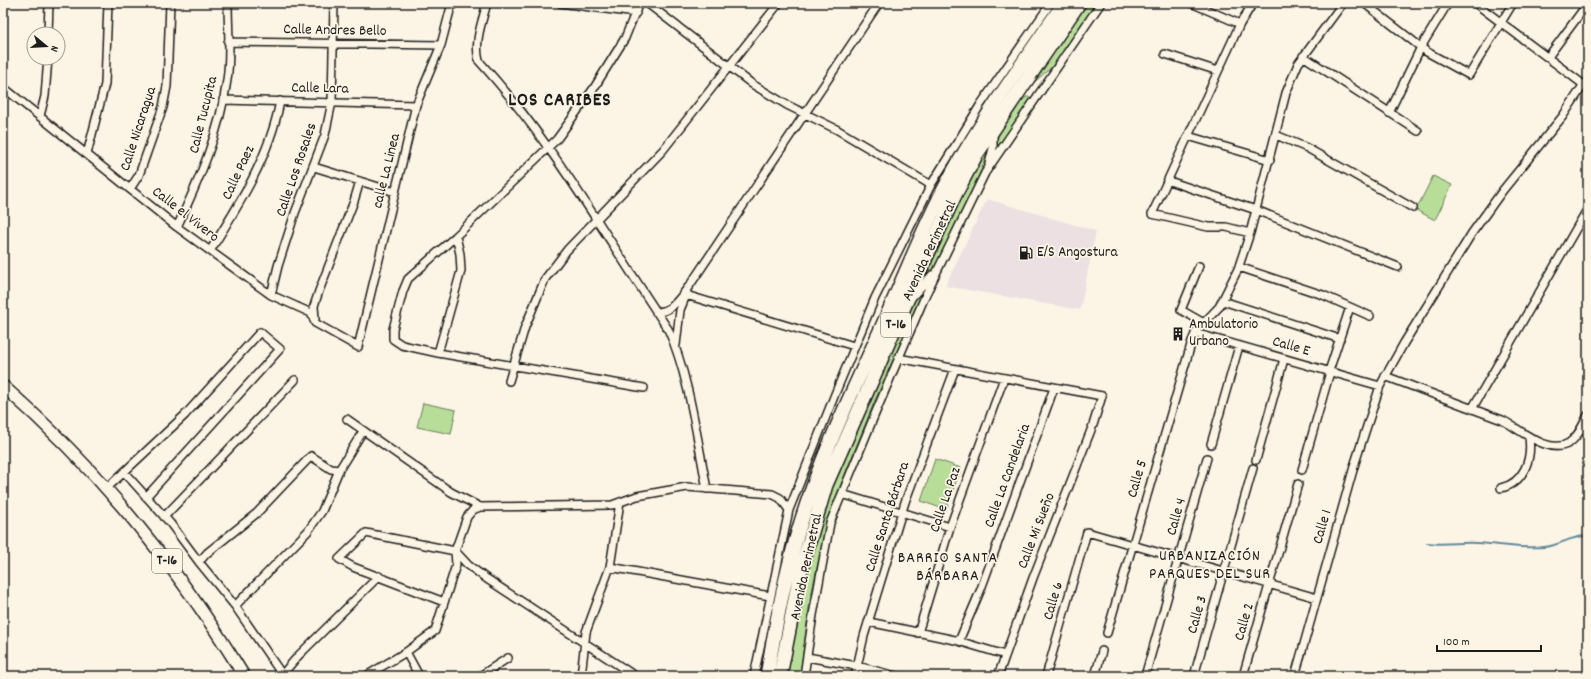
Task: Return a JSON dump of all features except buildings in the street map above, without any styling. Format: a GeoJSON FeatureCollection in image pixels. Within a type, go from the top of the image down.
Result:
{"type":"FeatureCollection","features":[{"type":"Feature","properties":{"kind":"highway","name":"Avenida Perimetral"},"geometry":{"type":"LineString","coordinates":[[767,676],[781,598],[795,542],[814,481],[833,435],[915,252],[956,166],[976,133],[1064,3]]}},
{"type":"Feature","properties":{"kind":"highway","name":"Avenida Perimetral"},"geometry":{"type":"LineString","coordinates":[[780,676],[795,594],[817,513],[837,458],[955,195],[973,161],[1079,3]]}},
{"type":"Feature","properties":{"kind":"main road","name":"T-16"},"geometry":{"type":"LineString","coordinates":[[3,386],[57,436],[107,488],[136,521],[211,623],[244,676]]}},
{"type":"Feature","properties":{"kind":"street"},"geometry":{"type":"LineString","coordinates":[[48,26],[49,3]]}},
{"type":"Feature","properties":{"kind":"street"},"geometry":{"type":"LineString","coordinates":[[87,154],[105,84],[108,3]]}},
{"type":"Feature","properties":{"kind":"street","name":"Calle Nicaragua"},"geometry":{"type":"LineString","coordinates":[[130,189],[139,175],[163,107],[168,78],[170,3]]}},
{"type":"Feature","properties":{"kind":"street","name":"Calle Tucupita"},"geometry":{"type":"LineString","coordinates":[[177,227],[199,180],[214,137],[223,100],[228,78],[228,3]]}},
{"type":"Feature","properties":{"kind":"street","name":"Calle Los Rosales"},"geometry":{"type":"LineString","coordinates":[[271,295],[280,259],[325,135],[332,102],[334,3]]}},
{"type":"Feature","properties":{"kind":"street","name":"calle La Linea"},"geometry":{"type":"LineString","coordinates":[[358,347],[416,105],[441,45],[452,3]]}},
{"type":"Feature","properties":{"kind":"street"},"geometry":{"type":"LineString","coordinates":[[487,3],[478,38],[476,53],[479,61],[523,113],[597,218],[668,329],[676,346],[684,375],[707,489]]}},
{"type":"Feature","properties":{"kind":"street"},"geometry":{"type":"LineString","coordinates":[[560,3],[636,13]]}},
{"type":"Feature","properties":{"kind":"street"},"geometry":{"type":"LineString","coordinates":[[639,3],[625,38],[594,88],[548,150],[511,182],[456,236],[408,279],[403,291],[393,329],[393,339],[402,345],[438,354],[644,388]]}},
{"type":"Feature","properties":{"kind":"street"},"geometry":{"type":"LineString","coordinates":[[648,3],[752,84],[787,105],[806,113],[931,185]]}},
{"type":"Feature","properties":{"kind":"street"},"geometry":{"type":"LineString","coordinates":[[509,381],[525,327],[545,279],[567,250],[663,150],[779,3]]}},
{"type":"Feature","properties":{"kind":"street"},"geometry":{"type":"LineString","coordinates":[[656,312],[667,311],[674,306],[690,285],[878,3]]}},
{"type":"Feature","properties":{"kind":"street"},"geometry":{"type":"LineString","coordinates":[[754,676],[770,596],[790,510],[854,346],[931,185],[981,104],[1051,3]]}},
{"type":"Feature","properties":{"kind":"street","name":"Avenida Perimetral"},"geometry":{"type":"LineString","coordinates":[[804,676],[824,549],[830,523],[898,358],[940,265],[986,173],[1101,3]]}},
{"type":"Feature","properties":{"kind":"street"},"geometry":{"type":"LineString","coordinates":[[1191,3],[1240,24]]}},
{"type":"Feature","properties":{"kind":"street"},"geometry":{"type":"LineString","coordinates":[[1250,233],[1226,227],[1208,227],[1152,214],[1240,24],[1253,3]]}},
{"type":"Feature","properties":{"kind":"street"},"geometry":{"type":"LineString","coordinates":[[1195,333],[1223,301],[1238,267],[1250,233],[1289,82],[1304,56],[1343,3]]}},
{"type":"Feature","properties":{"kind":"street"},"geometry":{"type":"LineString","coordinates":[[1364,3],[1421,47],[1469,75],[1513,3]]}},
{"type":"Feature","properties":{"kind":"street"},"geometry":{"type":"LineString","coordinates":[[1390,113],[1421,47],[1448,3]]}},
{"type":"Feature","properties":{"kind":"street"},"geometry":{"type":"LineString","coordinates":[[1475,3],[1586,86]]}},
{"type":"Feature","properties":{"kind":"street"},"geometry":{"type":"LineString","coordinates":[[1548,57],[1588,3]]}},
{"type":"Feature","properties":{"kind":"street","name":"Calle Andres Bello"},"geometry":{"type":"LineString","coordinates":[[228,42],[441,45]]}},
{"type":"Feature","properties":{"kind":"street"},"geometry":{"type":"LineString","coordinates":[[1165,54],[1218,71]]}},
{"type":"Feature","properties":{"kind":"street"},"geometry":{"type":"LineString","coordinates":[[1304,56],[1418,131]]}},
{"type":"Feature","properties":{"kind":"street"},"geometry":{"type":"LineString","coordinates":[[40,116],[45,96],[47,66]]}},
{"type":"Feature","properties":{"kind":"street","name":"Calle 1"},"geometry":{"type":"LineString","coordinates":[[1295,676],[1357,456],[1380,386],[1472,233],[1507,185],[1586,86]]}},
{"type":"Feature","properties":{"kind":"street","name":"Calle el Vivero"},"geometry":{"type":"LineString","coordinates":[[3,87],[177,227],[271,295],[311,313],[315,323],[358,347]]}},
{"type":"Feature","properties":{"kind":"street","name":"Calle Lara"},"geometry":{"type":"LineString","coordinates":[[223,100],[416,105]]}},
{"type":"Feature","properties":{"kind":"street","name":"Calle Paez"},"geometry":{"type":"LineString","coordinates":[[210,251],[236,210],[257,170],[276,122],[280,101]]}},
{"type":"Feature","properties":{"kind":"street"},"geometry":{"type":"LineString","coordinates":[[986,173],[993,148],[993,130]]}},
{"type":"Feature","properties":{"kind":"street"},"geometry":{"type":"LineString","coordinates":[[1276,135],[1313,151],[1413,208]]}},
{"type":"Feature","properties":{"kind":"street"},"geometry":{"type":"LineString","coordinates":[[1188,136],[1270,160]]}},
{"type":"Feature","properties":{"kind":"street"},"geometry":{"type":"LineString","coordinates":[[314,167],[395,192]]}},
{"type":"Feature","properties":{"kind":"street"},"geometry":{"type":"LineString","coordinates":[[1169,180],[1256,210],[1398,267]]}},
{"type":"Feature","properties":{"kind":"street"},"geometry":{"type":"LineString","coordinates":[[315,323],[314,306],[354,201],[360,181]]}},
{"type":"Feature","properties":{"kind":"street"},"geometry":{"type":"LineString","coordinates":[[1472,409],[1588,208]]}},
{"type":"Feature","properties":{"kind":"street"},"geometry":{"type":"LineString","coordinates":[[438,354],[460,271],[460,254],[456,236]]}},
{"type":"Feature","properties":{"kind":"street"},"geometry":{"type":"LineString","coordinates":[[904,308],[940,265]]}},
{"type":"Feature","properties":{"kind":"street"},"geometry":{"type":"LineString","coordinates":[[1199,266],[1182,310],[1204,323]]}},
{"type":"Feature","properties":{"kind":"street"},"geometry":{"type":"LineString","coordinates":[[1238,267],[1323,296],[1370,316]]}},
{"type":"Feature","properties":{"kind":"street"},"geometry":{"type":"LineString","coordinates":[[676,346],[680,310],[690,285]]}},
{"type":"Feature","properties":{"kind":"street"},"geometry":{"type":"LineString","coordinates":[[686,295],[854,346]]}},
{"type":"Feature","properties":{"kind":"street"},"geometry":{"type":"LineString","coordinates":[[1223,301],[1340,339]]}},
{"type":"Feature","properties":{"kind":"street"},"geometry":{"type":"LineString","coordinates":[[1302,470],[1329,372],[1350,307]]}},
{"type":"Feature","properties":{"kind":"street"},"geometry":{"type":"LineString","coordinates":[[107,488],[185,415],[260,332],[280,349],[146,497]]}},
{"type":"Feature","properties":{"kind":"street","name":"Calle E"},"geometry":{"type":"LineString","coordinates":[[1195,333],[1380,386]]}},
{"type":"Feature","properties":{"kind":"street","name":"Calle 5"},"geometry":{"type":"LineString","coordinates":[[1107,633],[1175,395],[1195,333]]}},
{"type":"Feature","properties":{"kind":"street"},"geometry":{"type":"LineString","coordinates":[[1211,444],[1239,346]]}},
{"type":"Feature","properties":{"kind":"street"},"geometry":{"type":"LineString","coordinates":[[898,358],[1054,388]]}},
{"type":"Feature","properties":{"kind":"street"},"geometry":{"type":"LineString","coordinates":[[1256,460],[1284,359]]}},
{"type":"Feature","properties":{"kind":"street","name":"Calle Santa Bárbara"},"geometry":{"type":"LineString","coordinates":[[855,676],[869,622],[910,485],[955,369]]}},
{"type":"Feature","properties":{"kind":"street"},"geometry":{"type":"LineString","coordinates":[[1385,376],[1512,425],[1529,438],[1544,444],[1566,445],[1574,438],[1588,415]]}},
{"type":"Feature","properties":{"kind":"street","name":"Calle La Paz"},"geometry":{"type":"LineString","coordinates":[[918,633],[950,526],[1004,378]]}},
{"type":"Feature","properties":{"kind":"street"},"geometry":{"type":"LineString","coordinates":[[164,517],[295,380]]}},
{"type":"Feature","properties":{"kind":"street","name":"Calle Mi Sueño"},"geometry":{"type":"LineString","coordinates":[[998,676],[1093,426],[1102,396],[1054,388]]}},
{"type":"Feature","properties":{"kind":"street","name":"Calle La Candelaria"},"geometry":{"type":"LineString","coordinates":[[959,641],[981,589],[1054,388]]}},
{"type":"Feature","properties":{"kind":"street"},"geometry":{"type":"LineString","coordinates":[[347,419],[451,492],[480,507]]}},
{"type":"Feature","properties":{"kind":"street"},"geometry":{"type":"LineString","coordinates":[[236,606],[308,531],[322,511],[338,470],[363,431]]}},
{"type":"Feature","properties":{"kind":"street"},"geometry":{"type":"LineString","coordinates":[[1502,488],[1512,485],[1524,471],[1530,450],[1529,438]]}},
{"type":"Feature","properties":{"kind":"street"},"geometry":{"type":"LineString","coordinates":[[199,562],[207,553],[257,513],[312,456],[331,469],[338,470]]}},
{"type":"Feature","properties":{"kind":"street","name":"Calle 4"},"geometry":{"type":"LineString","coordinates":[[1145,676],[1207,458]]}},
{"type":"Feature","properties":{"kind":"street","name":"Calle 3"},"geometry":{"type":"LineString","coordinates":[[1194,676],[1253,468]]}},
{"type":"Feature","properties":{"kind":"street"},"geometry":{"type":"LineString","coordinates":[[124,472],[164,517],[236,606],[283,676]]}},
{"type":"Feature","properties":{"kind":"street","name":"Calle 2"},"geometry":{"type":"LineString","coordinates":[[1243,676],[1298,484]]}},
{"type":"Feature","properties":{"kind":"street"},"geometry":{"type":"LineString","coordinates":[[366,676],[406,652],[435,631],[456,565],[456,551],[467,517],[473,510],[480,507],[612,505],[636,496],[687,487],[772,494],[780,498],[790,510]]}},
{"type":"Feature","properties":{"kind":"street"},"geometry":{"type":"LineString","coordinates":[[842,494],[950,526]]}},
{"type":"Feature","properties":{"kind":"street"},"geometry":{"type":"LineString","coordinates":[[581,676],[589,625],[610,567],[620,502]]}},
{"type":"Feature","properties":{"kind":"street"},"geometry":{"type":"LineString","coordinates":[[444,602],[353,567],[339,560],[366,532],[456,551],[468,564],[488,579],[635,676]]}},
{"type":"Feature","properties":{"kind":"street","name":"Calle 6"},"geometry":{"type":"LineString","coordinates":[[1046,676],[1087,532],[1132,545]]}},
{"type":"Feature","properties":{"kind":"street"},"geometry":{"type":"LineString","coordinates":[[1132,545],[1317,598]]}},
{"type":"Feature","properties":{"kind":"street"},"geometry":{"type":"LineString","coordinates":[[610,567],[770,596]]}},
{"type":"Feature","properties":{"kind":"street"},"geometry":{"type":"LineString","coordinates":[[286,676],[286,670],[299,655],[379,576]]}},
{"type":"Feature","properties":{"kind":"street"},"geometry":{"type":"LineString","coordinates":[[869,622],[959,641],[1005,655]]}},
{"type":"Feature","properties":{"kind":"street"},"geometry":{"type":"LineString","coordinates":[[1095,676],[1102,651]]}},
{"type":"Feature","properties":{"kind":"street"},"geometry":{"type":"LineString","coordinates":[[406,652],[419,676]]}},
{"type":"Feature","properties":{"kind":"street"},"geometry":{"type":"LineString","coordinates":[[807,657],[857,666],[896,676]]}},
{"type":"Feature","properties":{"kind":"street"},"geometry":{"type":"LineString","coordinates":[[480,676],[508,658]]}},
{"type":"Feature","properties":{"kind":"shaded area","name":"E/S Angostura"},"geometry":{"type":"Polygon","coordinates":[[[987,199],[1096,231],[1080,310],[945,286],[987,199]]]}},
{"type":"Feature","properties":{"kind":"green space"},"geometry":{"type":"Polygon","coordinates":[[[1086,3],[1097,3],[1054,65],[1031,85],[1086,3]]]}},
{"type":"Feature","properties":{"kind":"green space"},"geometry":{"type":"Polygon","coordinates":[[[1026,97],[1029,97],[1031,100],[997,150],[998,136],[1001,128],[1010,114],[1026,97]]]}},
{"type":"Feature","properties":{"kind":"green space"},"geometry":{"type":"Polygon","coordinates":[[[986,153],[985,160],[974,189],[950,243],[939,263],[930,271],[929,270],[968,183],[986,153]]]}},
{"type":"Feature","properties":{"kind":"green space"},"geometry":{"type":"Polygon","coordinates":[[[1433,176],[1452,185],[1435,220],[1416,210],[1433,176]]]}},
{"type":"Feature","properties":{"kind":"green space"},"geometry":{"type":"Polygon","coordinates":[[[921,293],[922,296],[875,400],[835,499],[825,530],[810,600],[800,676],[786,676],[802,587],[834,482],[914,301],[921,293]]]}},
{"type":"Feature","properties":{"kind":"green space"},"geometry":{"type":"Polygon","coordinates":[[[423,403],[456,410],[451,434],[417,427],[423,403]]]}},
{"type":"Feature","properties":{"kind":"green space"},"geometry":{"type":"Polygon","coordinates":[[[935,459],[961,468],[946,510],[921,501],[935,459]]]}},
{"type":"Feature","properties":{"kind":"waterway"},"geometry":{"type":"LineString","coordinates":[[1427,543],[1476,543],[1518,547],[1544,547],[1555,545],[1576,537],[1588,536]]}},
{"type":"Feature","properties":{"kind":"place","name":"E/S Angostura"},"geometry":{"type":"Point","coordinates":[1026,253]}},
{"type":"Feature","properties":{"kind":"place","name":"Ambulatorio Urbano"},"geometry":{"type":"Point","coordinates":[1178,334]}},
{"type":"Feature","properties":{"kind":"district","name":"LOS CARIBES"},"geometry":{"type":"Point","coordinates":[560,101]}},
{"type":"Feature","properties":{"kind":"district","name":"URBANIZACIÓN PARQUES DEL SUR"},"geometry":{"type":"Point","coordinates":[1210,565]}},
{"type":"Feature","properties":{"kind":"district","name":"BARRIO SANTA BÁRBARA"},"geometry":{"type":"Point","coordinates":[948,567]}}]}
